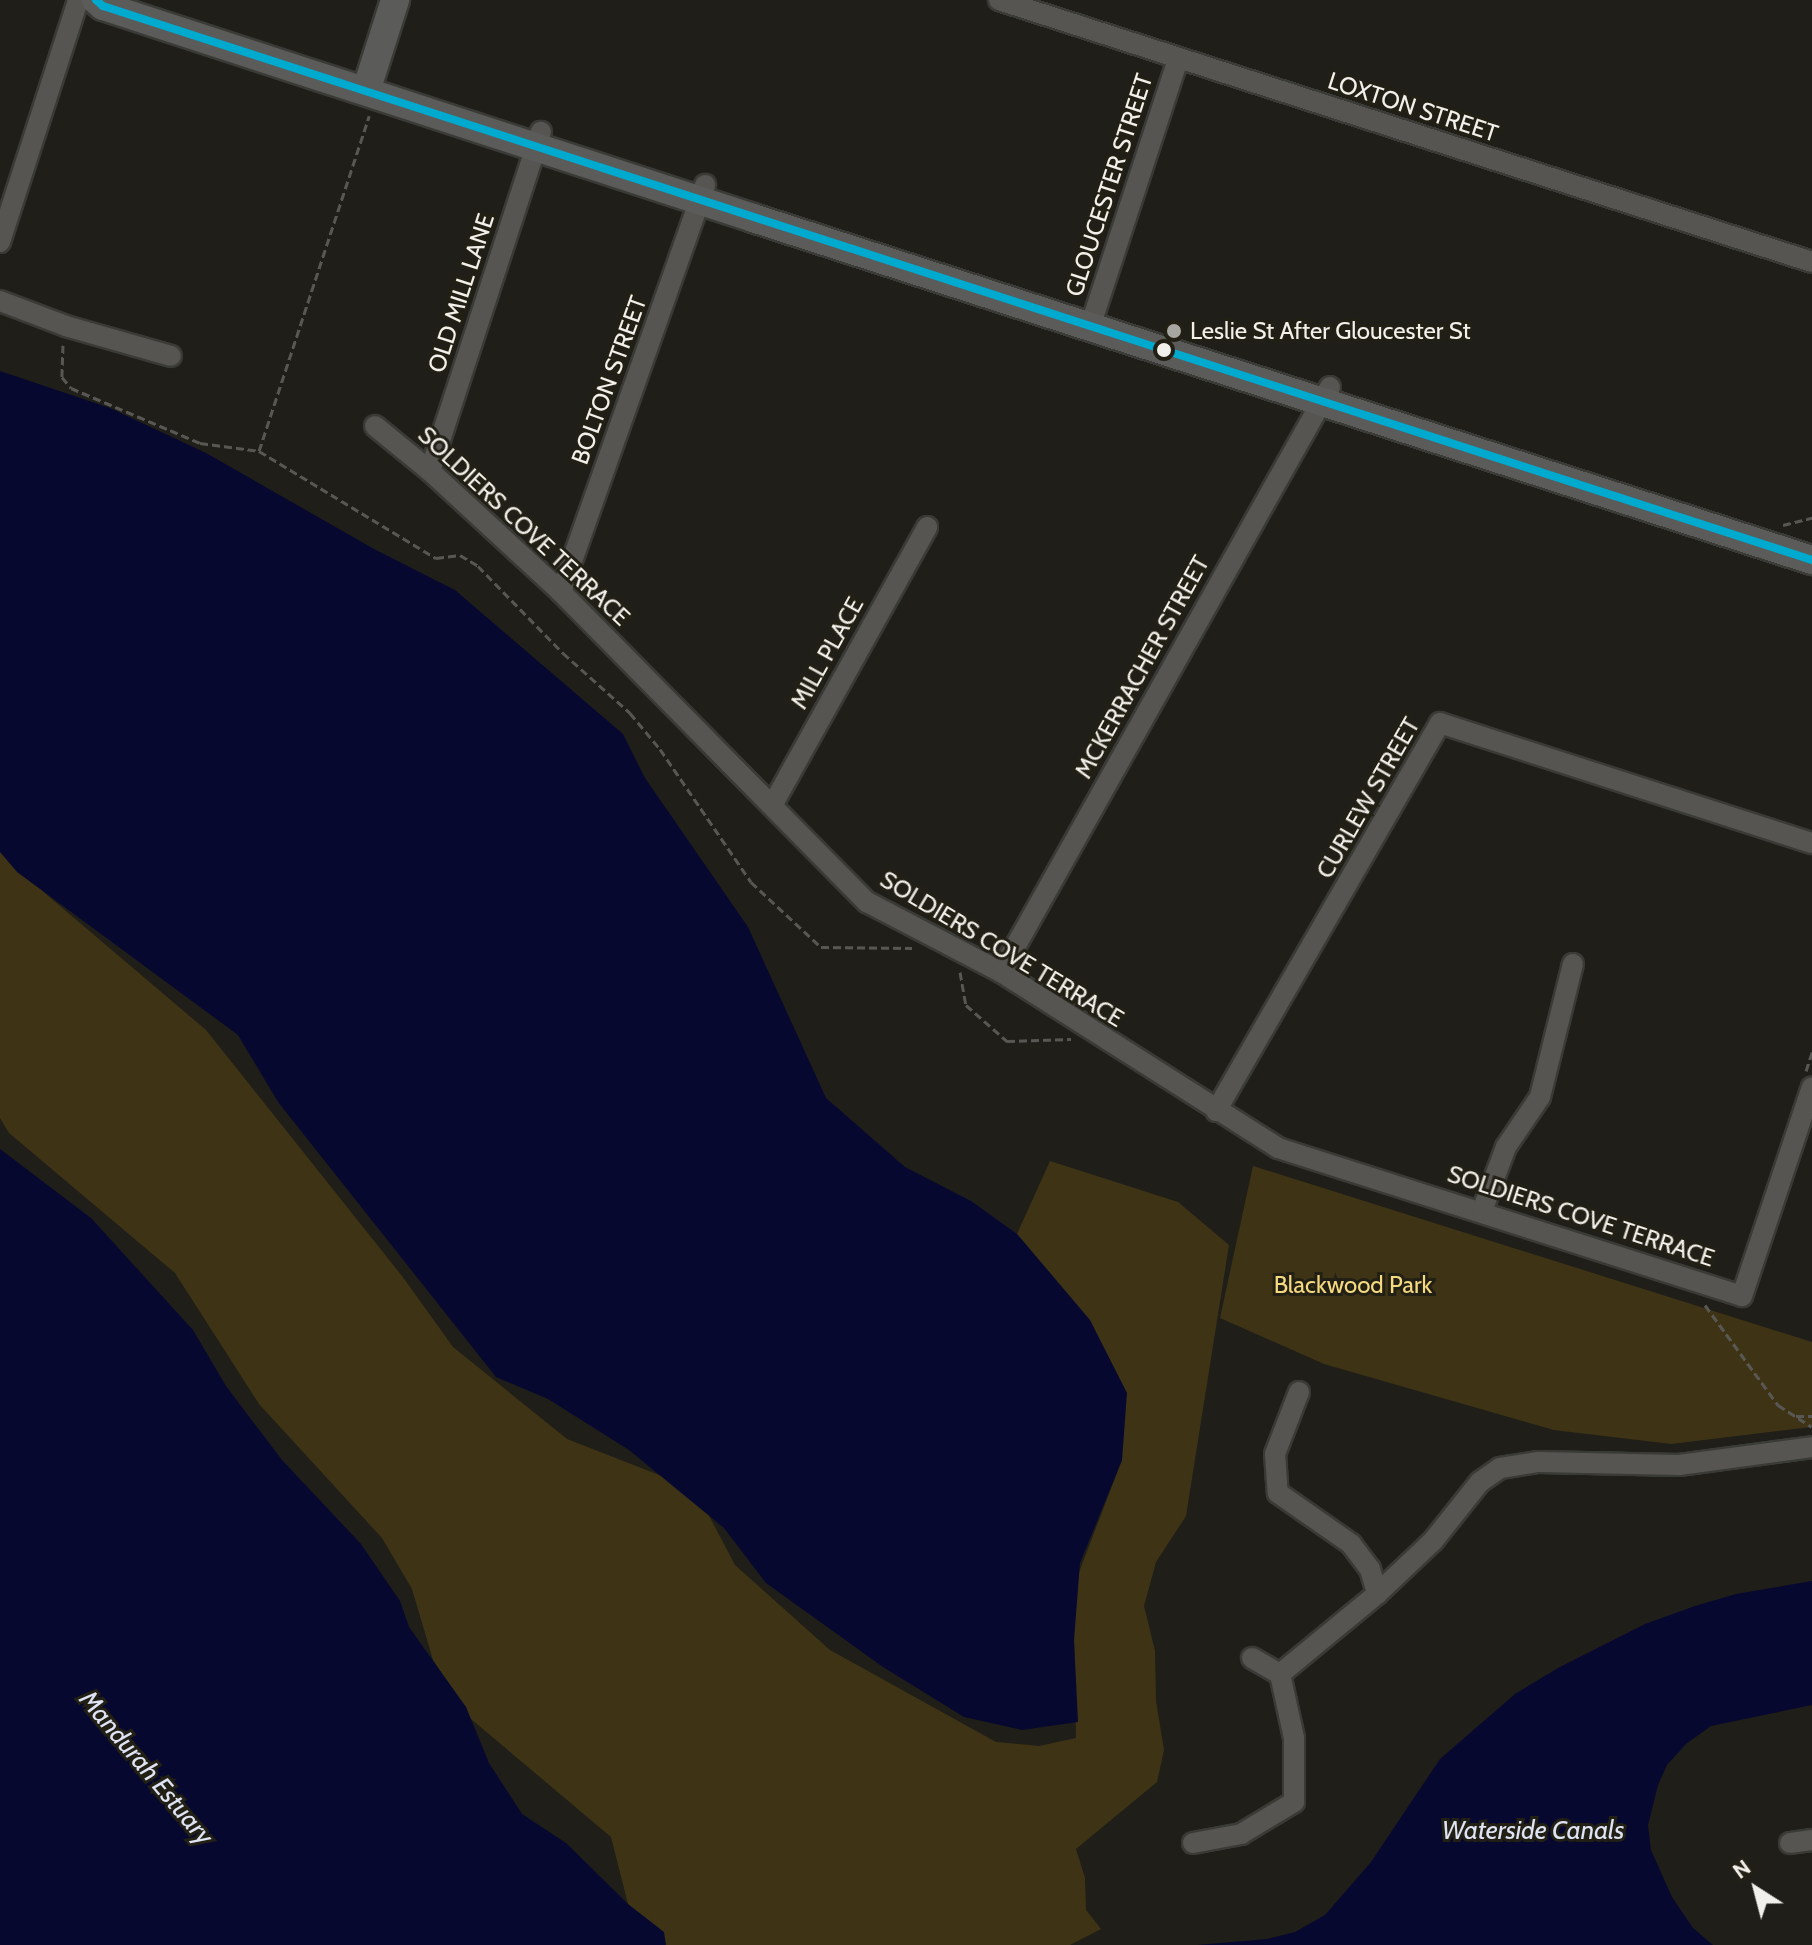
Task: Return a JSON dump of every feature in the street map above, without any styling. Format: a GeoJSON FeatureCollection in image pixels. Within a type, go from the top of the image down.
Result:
{"type":"FeatureCollection","features":[{"type":"Feature","properties":{"kind":"street"},"geometry":{"type":"LineString","coordinates":[[0,242],[78,0]]}},
{"type":"Feature","properties":{"kind":"street"},"geometry":{"type":"LineString","coordinates":[[96,0],[103,6],[370,91],[539,140],[1327,395],[1812,545]]}},
{"type":"Feature","properties":{"kind":"street"},"geometry":{"type":"LineString","coordinates":[[135,0],[370,91]]}},
{"type":"Feature","properties":{"kind":"street"},"geometry":{"type":"LineString","coordinates":[[370,91],[395,0]]}},
{"type":"Feature","properties":{"kind":"street","name":"LOXTON STREET"},"geometry":{"type":"LineString","coordinates":[[999,0],[1812,262]]}},
{"type":"Feature","properties":{"kind":"street","name":"GLOUCESTER STREET"},"geometry":{"type":"LineString","coordinates":[[1092,319],[1178,59]]}},
{"type":"Feature","properties":{"kind":"street","name":"OLD MILL LANE"},"geometry":{"type":"LineString","coordinates":[[430,471],[539,140]]}},
{"type":"Feature","properties":{"kind":"street","name":"BOLTON STREET"},"geometry":{"type":"LineString","coordinates":[[561,592],[702,193]]}},
{"type":"Feature","properties":{"kind":"street"},"geometry":{"type":"LineString","coordinates":[[0,301],[66,326],[171,356]]}},
{"type":"Feature","properties":{"kind":"street"},"geometry":{"type":"LineString","coordinates":[[1327,395],[1812,560]]}},
{"type":"Feature","properties":{"kind":"street","name":"MCKERRACHER STREET"},"geometry":{"type":"LineString","coordinates":[[1001,972],[1305,429],[1327,395]]}},
{"type":"Feature","properties":{"kind":"street","name":"SOLDIERS COVE TERRACE"},"geometry":{"type":"LineString","coordinates":[[375,426],[430,471],[561,592],[867,902],[1001,972],[1278,1148],[1742,1296],[1812,1087]]}},
{"type":"Feature","properties":{"kind":"street","name":"MILL PLACE"},"geometry":{"type":"LineString","coordinates":[[773,804],[927,527]]}},
{"type":"Feature","properties":{"kind":"street","name":"CURLEW STREET"},"geometry":{"type":"LineString","coordinates":[[1216,1111],[1440,723],[1812,843]]}},
{"type":"Feature","properties":{"kind":"street"},"geometry":{"type":"LineString","coordinates":[[1482,1211],[1506,1147],[1540,1097],[1573,964]]}},
{"type":"Feature","properties":{"kind":"street"},"geometry":{"type":"LineString","coordinates":[[1299,1392],[1275,1454],[1278,1493],[1351,1544],[1370,1569],[1377,1594]]}},
{"type":"Feature","properties":{"kind":"street"},"geometry":{"type":"LineString","coordinates":[[1280,1674],[1377,1594],[1433,1541],[1480,1482],[1500,1468],[1539,1462],[1679,1465],[1812,1447]]}},
{"type":"Feature","properties":{"kind":"street"},"geometry":{"type":"LineString","coordinates":[[1193,1843],[1241,1834],[1294,1802],[1294,1738],[1280,1674],[1252,1658]]}},
{"type":"Feature","properties":{"kind":"street"},"geometry":{"type":"LineString","coordinates":[[1790,1843],[1812,1840]]}},
{"type":"Feature","properties":{"kind":"path"},"geometry":{"type":"LineString","coordinates":[[259,451],[370,91]]}},
{"type":"Feature","properties":{"kind":"path"},"geometry":{"type":"LineString","coordinates":[[1779,526],[1812,518]]}},
{"type":"Feature","properties":{"kind":"path"},"geometry":{"type":"LineString","coordinates":[[1703,1301],[1778,1405],[1812,1427]]}},
{"type":"Feature","properties":{"kind":"path"},"geometry":{"type":"LineString","coordinates":[[1795,1416],[1812,1416]]}},
{"type":"Feature","properties":{"kind":"green space"},"geometry":{"type":"Polygon","coordinates":[[[0,849],[47,895],[206,1030],[402,1276],[453,1347],[567,1439],[695,1489],[735,1565],[830,1650],[996,1742],[1039,1746],[1076,1738],[1073,1588],[1122,1460],[1076,1304],[1017,1234],[1050,1161],[1178,1202],[1229,1245],[1186,1516],[1156,1562],[1144,1606],[1155,1651],[1156,1701],[1164,1750],[1157,1782],[1076,1849],[1085,1878],[1086,1910],[1101,1929],[1070,1945],[652,1945],[628,1904],[611,1837],[471,1719],[433,1660],[412,1589],[382,1538],[259,1404],[175,1273],[9,1133],[0,1118],[0,849]]]}},
{"type":"Feature","properties":{"kind":"green space","name":"Blackwood Park"},"geometry":{"type":"Polygon","coordinates":[[[1253,1166],[1812,1342],[1812,1427],[1671,1444],[1554,1430],[1324,1364],[1220,1318],[1253,1166]]]}},
{"type":"Feature","properties":{"kind":"water"},"geometry":{"type":"Polygon","coordinates":[[[0,371],[110,408],[206,453],[374,549],[455,590],[623,734],[645,778],[748,927],[826,1098],[905,1167],[971,1201],[1017,1234],[1090,1320],[1127,1393],[1122,1460],[1080,1563],[1074,1640],[1078,1722],[1022,1730],[964,1717],[883,1667],[766,1583],[724,1528],[629,1450],[548,1399],[496,1377],[278,1102],[238,1035],[17,872],[0,852],[0,371]]]}},
{"type":"Feature","properties":{"kind":"water","name":"Mandurah Estuary"},"geometry":{"type":"Polygon","coordinates":[[[0,1149],[91,1218],[193,1330],[226,1386],[282,1460],[361,1544],[400,1601],[409,1627],[466,1707],[489,1763],[522,1814],[566,1843],[628,1904],[664,1932],[666,1945],[0,1945],[0,1149]]]}},
{"type":"Feature","properties":{"kind":"water","name":"Waterside Canals"},"geometry":{"type":"Polygon","coordinates":[[[1812,1581],[1812,1705],[1711,1726],[1686,1744],[1667,1765],[1658,1785],[1648,1825],[1651,1850],[1672,1897],[1693,1928],[1713,1945],[1197,1945],[1267,1939],[1295,1932],[1325,1915],[1371,1862],[1440,1759],[1515,1694],[1558,1668],[1645,1624],[1695,1606],[1736,1594],[1812,1581]]]}},
{"type":"Feature","properties":{"kind":"transit line"},"geometry":{"type":"LineString","coordinates":[[96,0],[103,6],[1812,560]]}},
{"type":"Feature","properties":{"kind":"place","name":"Leslie St After Gloucester St"},"geometry":{"type":"Point","coordinates":[1174,331]}}]}
